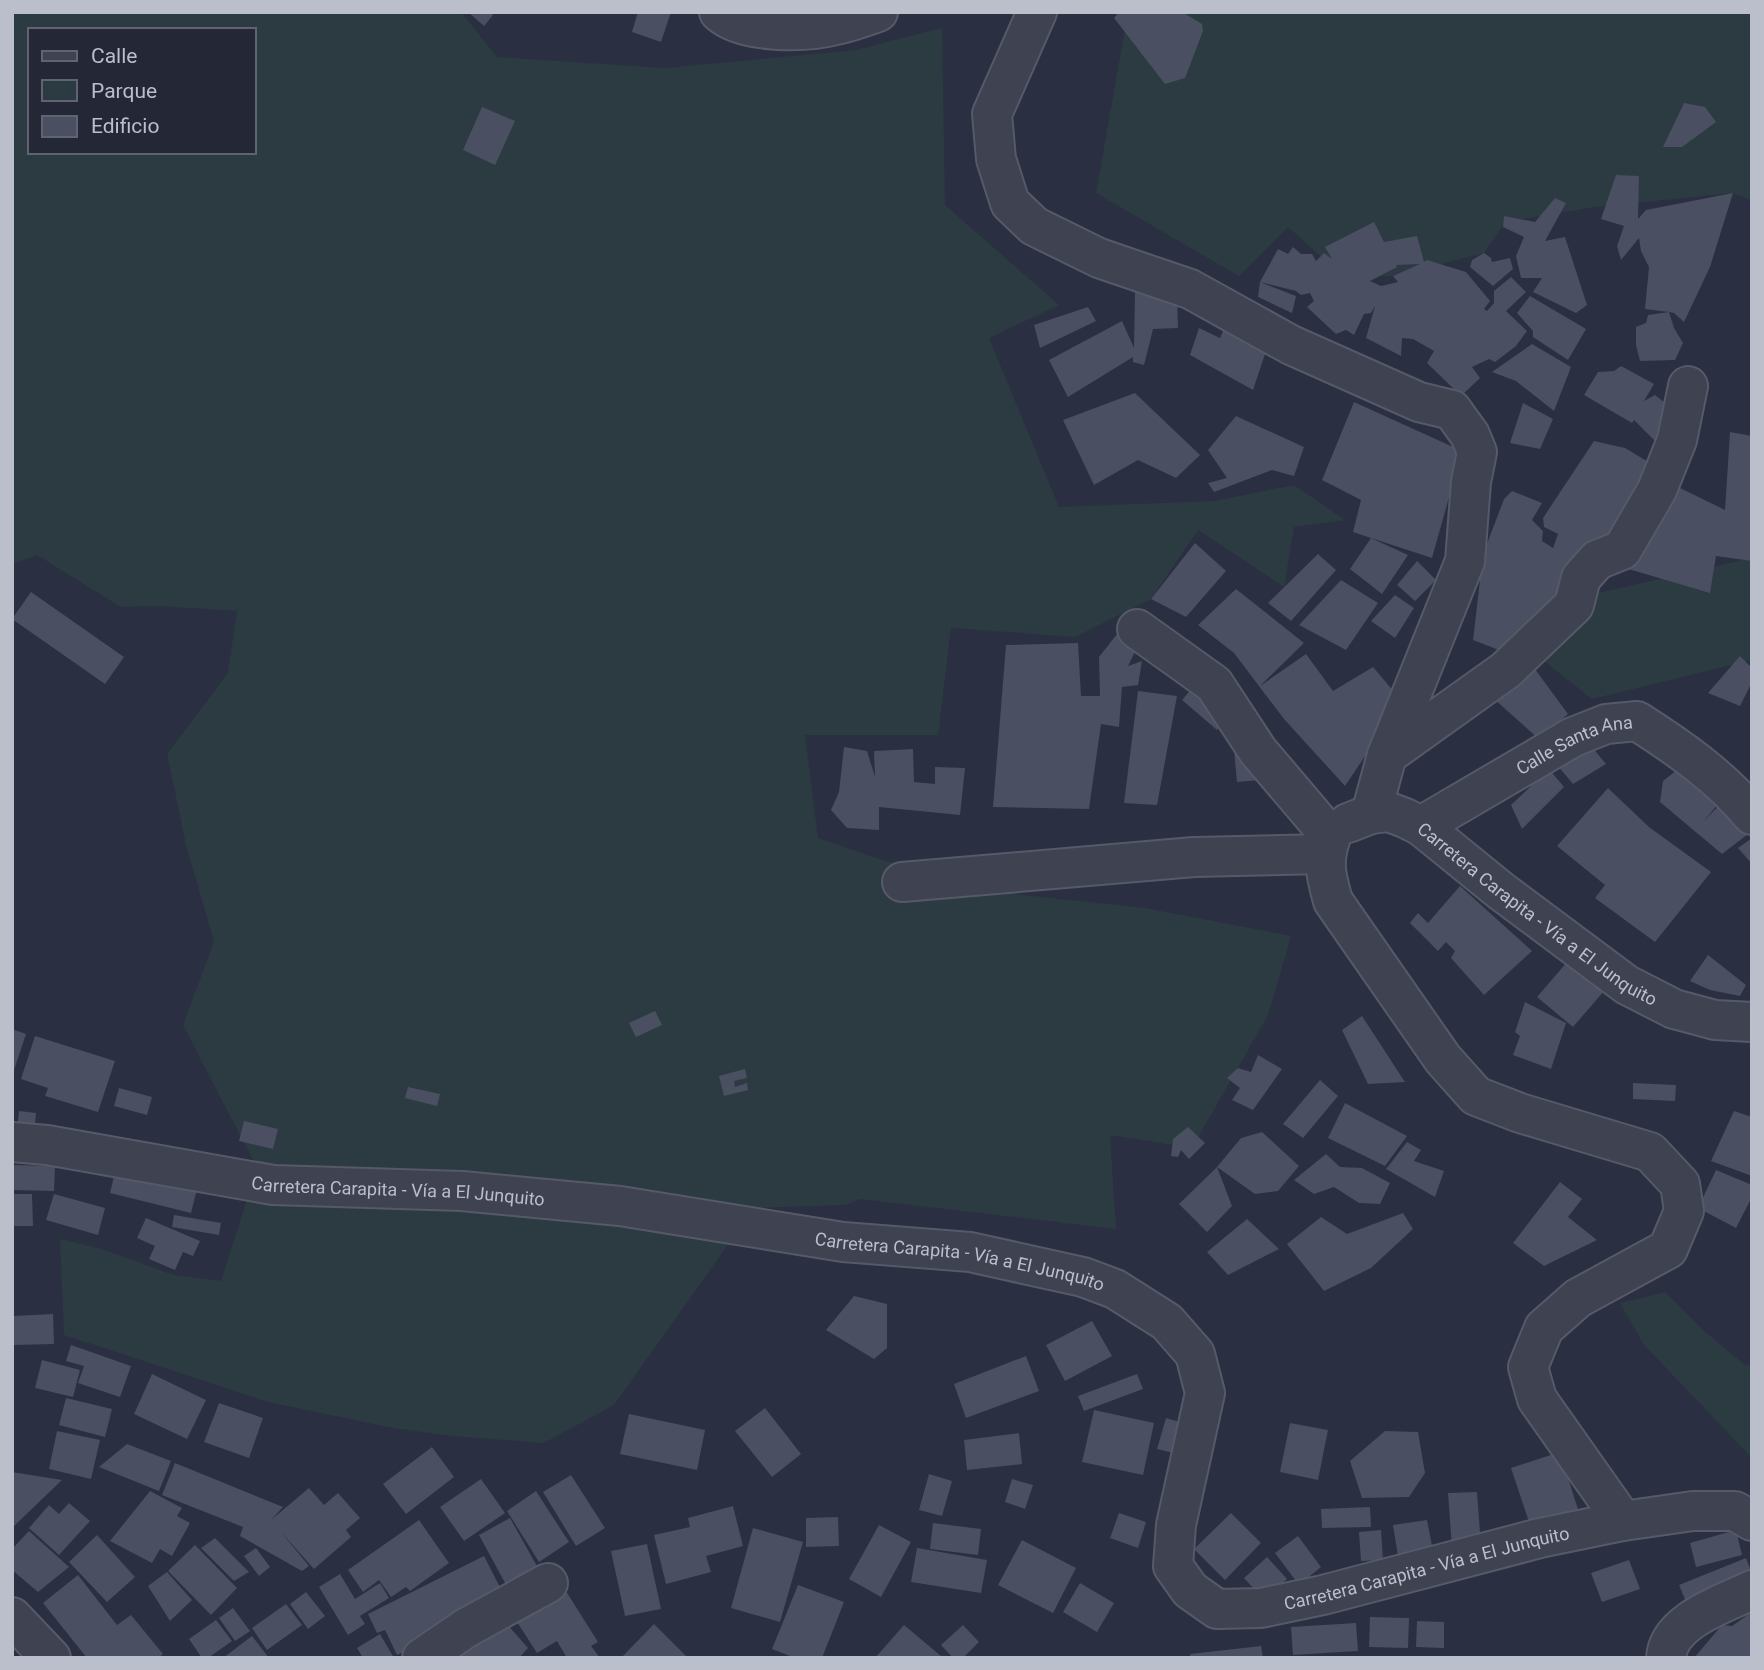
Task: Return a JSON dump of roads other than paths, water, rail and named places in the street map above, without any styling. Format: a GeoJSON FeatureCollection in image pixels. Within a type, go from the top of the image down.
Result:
{"type":"FeatureCollection","features":[{"type":"Feature","properties":{"kind":"street"},"geometry":{"type":"LineString","coordinates":[[719,12],[729,22],[779,31],[833,26],[878,12]]}},
{"type":"Feature","properties":{"kind":"street"},"geometry":{"type":"LineString","coordinates":[[1037,12],[992,114],[996,159],[1010,204],[1034,226],[1088,253],[1189,289],[1290,345],[1419,402],[1452,410],[1470,435],[1477,452],[1471,482],[1465,561],[1387,755],[1371,814],[1349,823],[1328,846],[1326,876],[1333,901],[1443,1059],[1476,1096],[1520,1113],[1650,1152],[1680,1184],[1684,1211],[1668,1248],[1578,1298],[1544,1328],[1528,1367],[1537,1399],[1623,1521]]}},
{"type":"Feature","properties":{"kind":"street"},"geometry":{"type":"LineString","coordinates":[[1387,755],[1506,670],[1574,605],[1581,578],[1597,560],[1622,550],[1657,490],[1672,453],[1688,386]]}},
{"type":"Feature","properties":{"kind":"street"},"geometry":{"type":"LineString","coordinates":[[1137,629],[1213,684],[1328,846]]}},
{"type":"Feature","properties":{"kind":"street","name":"Calle Santa Ana"},"geometry":{"type":"LineString","coordinates":[[1421,826],[1573,737],[1606,724],[1637,721],[1696,761],[1752,815]]}},
{"type":"Feature","properties":{"kind":"street","name":"Carretera Carapita - Vía a El Junquito"},"geometry":{"type":"LineString","coordinates":[[1371,814],[1389,812],[1421,826],[1627,985],[1674,1009],[1715,1020],[1752,1022]]}},
{"type":"Feature","properties":{"kind":"street"},"geometry":{"type":"LineString","coordinates":[[902,882],[1328,846]]}},
{"type":"Feature","properties":{"kind":"street","name":"Carretera Carapita - Vía a El Junquito"},"geometry":{"type":"LineString","coordinates":[[12,1142],[47,1145],[273,1185],[462,1191],[620,1206],[843,1241],[970,1252],[1083,1277],[1115,1289],[1167,1322],[1195,1354],[1205,1393],[1176,1525],[1173,1566],[1189,1590],[1217,1609],[1261,1608],[1323,1595],[1540,1538],[1623,1521],[1693,1511],[1735,1511],[1752,1521]]}},
{"type":"Feature","properties":{"kind":"street"},"geometry":{"type":"LineString","coordinates":[[422,1658],[466,1628],[548,1583]]}},
{"type":"Feature","properties":{"kind":"street"},"geometry":{"type":"LineString","coordinates":[[1666,1658],[1667,1645],[1684,1624],[1752,1590]]}},
{"type":"Feature","properties":{"kind":"street"},"geometry":{"type":"LineString","coordinates":[[12,1617],[51,1658]]}}]}
